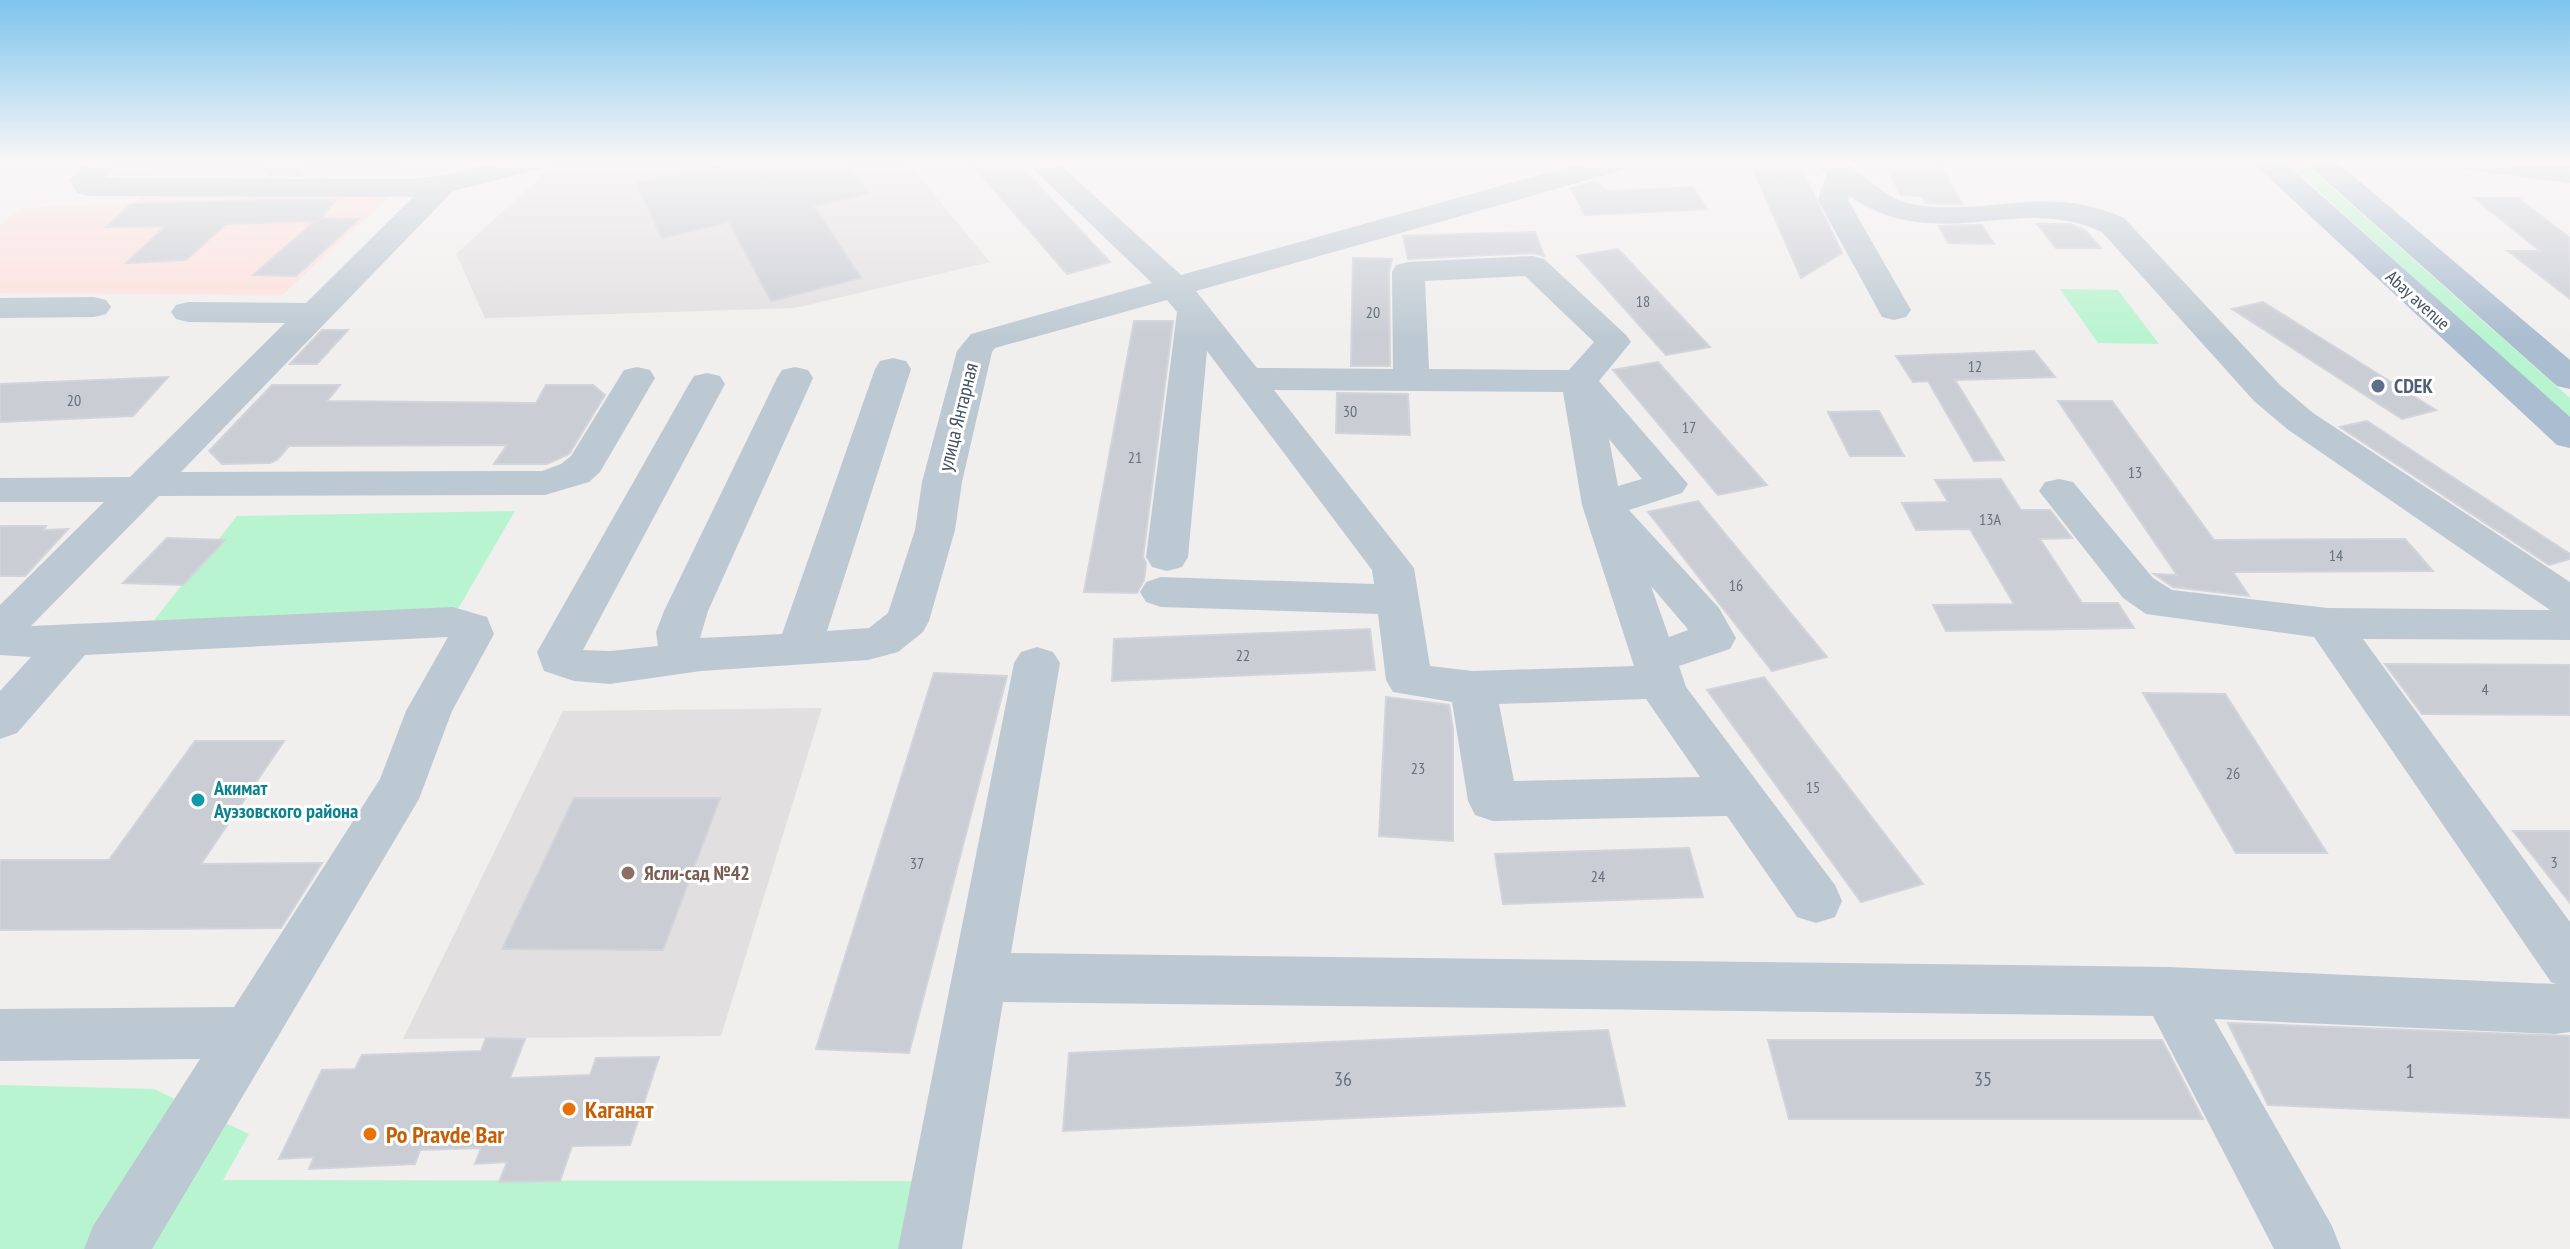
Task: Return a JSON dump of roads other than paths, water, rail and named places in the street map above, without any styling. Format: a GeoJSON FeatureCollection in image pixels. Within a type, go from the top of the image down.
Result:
{"type":"FeatureCollection","features":[{"type":"Feature","properties":{"kind":"main road","name":"Abay avenue"},"geometry":{"type":"LineString","coordinates":[[2330,220],[2570,437]]}},
{"type":"Feature","properties":{"kind":"main road","name":"Abay avenue"},"geometry":{"type":"LineString","coordinates":[[2387,220],[2570,378]]}},
{"type":"Feature","properties":{"kind":"street"},"geometry":{"type":"LineString","coordinates":[[0,684],[19,626],[146,487],[407,220]]}},
{"type":"Feature","properties":{"kind":"street"},"geometry":{"type":"LineString","coordinates":[[1101,220],[1184,300],[1393,568],[1409,680],[1473,688],[1658,670],[1714,638],[1704,619],[1602,505]]}},
{"type":"Feature","properties":{"kind":"street","name":"улица Янтарная"},"geometry":{"type":"LineString","coordinates":[[707,384],[559,652],[560,660],[586,667],[882,641],[907,621],[935,530],[942,482],[975,351],[983,341],[1184,300],[1422,220]]}},
{"type":"Feature","properties":{"kind":"street"},"geometry":{"type":"LineString","coordinates":[[1844,220],[1894,310]]}},
{"type":"Feature","properties":{"kind":"street"},"geometry":{"type":"LineString","coordinates":[[2106,220],[2267,393],[2300,421],[2570,602]]}},
{"type":"Feature","properties":{"kind":"street"},"geometry":{"type":"LineString","coordinates":[[1411,379],[1408,272],[1533,266],[1614,342],[1579,381]]}},
{"type":"Feature","properties":{"kind":"street"},"geometry":{"type":"LineString","coordinates":[[1184,300],[1164,575],[1398,600]]}},
{"type":"Feature","properties":{"kind":"street"},"geometry":{"type":"LineString","coordinates":[[0,308],[94,307]]}},
{"type":"Feature","properties":{"kind":"street"},"geometry":{"type":"LineString","coordinates":[[188,312],[316,313]]}},
{"type":"Feature","properties":{"kind":"street"},"geometry":{"type":"LineString","coordinates":[[799,649],[893,369]]}},
{"type":"Feature","properties":{"kind":"street"},"geometry":{"type":"LineString","coordinates":[[0,490],[545,483],[575,473],[586,464],[637,378]]}},
{"type":"Feature","properties":{"kind":"street"},"geometry":{"type":"LineString","coordinates":[[701,655],[686,651],[678,643],[678,632],[795,378]]}},
{"type":"Feature","properties":{"kind":"street"},"geometry":{"type":"LineString","coordinates":[[1246,379],[1579,381],[1668,484],[1602,505]]}},
{"type":"Feature","properties":{"kind":"street"},"geometry":{"type":"LineString","coordinates":[[1579,381],[1602,505],[1665,692],[1816,901]]}},
{"type":"Feature","properties":{"kind":"street"},"geometry":{"type":"LineString","coordinates":[[2059,491],[2138,588],[2161,604],[2328,623],[2570,625]]}},
{"type":"Feature","properties":{"kind":"street"},"geometry":{"type":"LineString","coordinates":[[19,626],[453,622],[471,628],[472,634],[429,711],[402,785],[116,1249]]}},
{"type":"Feature","properties":{"kind":"street"},"geometry":{"type":"LineString","coordinates":[[2328,623],[2570,965]]}},
{"type":"Feature","properties":{"kind":"street"},"geometry":{"type":"LineString","coordinates":[[0,721],[19,626]]}},
{"type":"Feature","properties":{"kind":"street"},"geometry":{"type":"LineString","coordinates":[[930,1249],[1037,663]]}},
{"type":"Feature","properties":{"kind":"street"},"geometry":{"type":"LineString","coordinates":[[1473,688],[1493,801],[1740,796]]}},
{"type":"Feature","properties":{"kind":"street"},"geometry":{"type":"LineString","coordinates":[[980,977],[2169,992],[2555,1009],[2570,1007]]}},
{"type":"Feature","properties":{"kind":"street"},"geometry":{"type":"LineString","coordinates":[[2169,992],[2309,1249]]}},
{"type":"Feature","properties":{"kind":"street"},"geometry":{"type":"LineString","coordinates":[[0,1035],[249,1033]]}},
{"type":"Feature","properties":{"kind":"place","name":"CDEK"},"geometry":{"type":"Point","coordinates":[2378,386]}},
{"type":"Feature","properties":{"kind":"place","name":"Акимат Ауэзовского района"},"geometry":{"type":"Point","coordinates":[198,800]}},
{"type":"Feature","properties":{"kind":"place","name":"Ясли-сад №42"},"geometry":{"type":"Point","coordinates":[628,873]}},
{"type":"Feature","properties":{"kind":"place","name":"Каганат"},"geometry":{"type":"Point","coordinates":[569,1109]}},
{"type":"Feature","properties":{"kind":"place","name":"Po Pravde Bar"},"geometry":{"type":"Point","coordinates":[370,1134]}}]}
